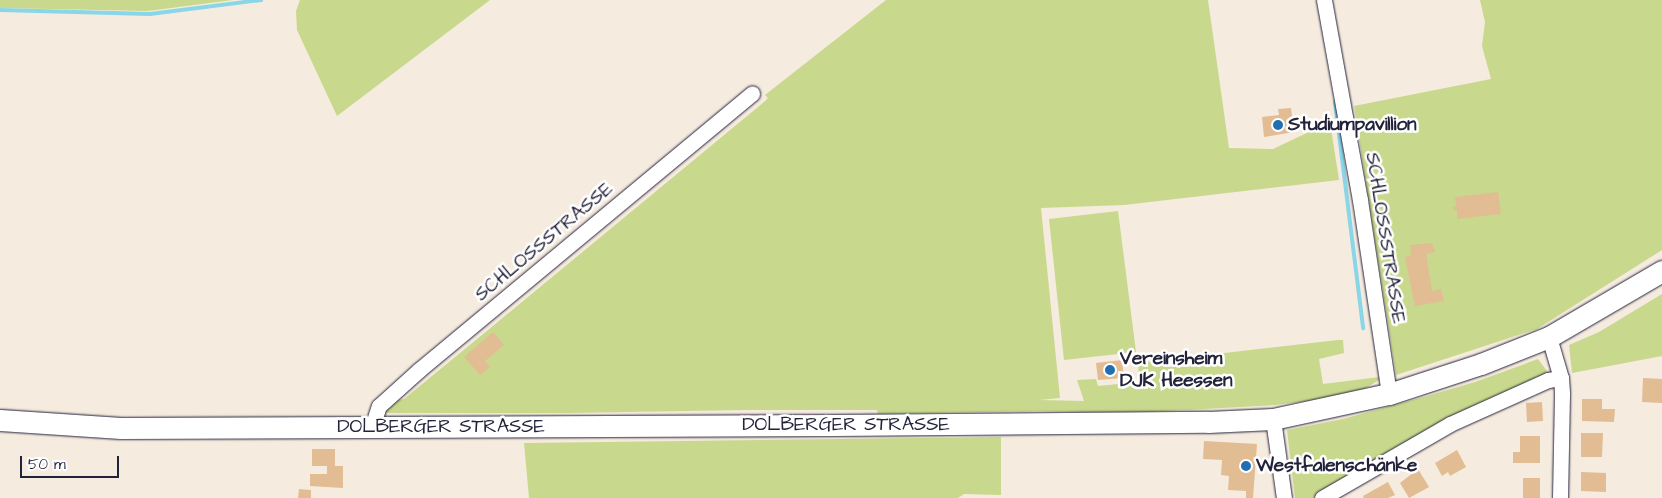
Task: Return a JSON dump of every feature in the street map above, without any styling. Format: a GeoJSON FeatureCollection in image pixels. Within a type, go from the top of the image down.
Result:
{"type":"FeatureCollection","features":[{"type":"Feature","properties":{"kind":"main road","name":"DOLBERGER STRASSE"},"geometry":{"type":"LineString","coordinates":[[0,420],[121,428],[978,424],[1273,419],[1389,394],[1481,364],[1549,337],[1662,271]]}},
{"type":"Feature","properties":{"kind":"street","name":"SCHLOSSSTRASSE"},"geometry":{"type":"LineString","coordinates":[[1324,0],[1360,200],[1389,394]]}},
{"type":"Feature","properties":{"kind":"street","name":"SCHLOSSSTRASSE"},"geometry":{"type":"LineString","coordinates":[[372,427],[379,406],[412,376],[752,94]]}},
{"type":"Feature","properties":{"kind":"street"},"geometry":{"type":"LineString","coordinates":[[1549,337],[1561,378],[1560,498]]}},
{"type":"Feature","properties":{"kind":"street"},"geometry":{"type":"LineString","coordinates":[[1322,498],[1450,424],[1548,380],[1561,378]]}},
{"type":"Feature","properties":{"kind":"street"},"geometry":{"type":"LineString","coordinates":[[1273,419],[1284,498]]}},
{"type":"Feature","properties":{"kind":"green space"},"geometry":{"type":"Polygon","coordinates":[[[0,0],[233,0],[148,11],[0,8],[0,0]]]}},
{"type":"Feature","properties":{"kind":"green space"},"geometry":{"type":"Polygon","coordinates":[[[300,0],[490,0],[337,116],[297,30],[296,11],[300,0]]]}},
{"type":"Feature","properties":{"kind":"green space"},"geometry":{"type":"Polygon","coordinates":[[[886,0],[1208,0],[1229,148],[1273,149],[1330,122],[1339,180],[1124,205],[1041,208],[1060,398],[1039,400],[1084,401],[1077,380],[1096,379],[1098,386],[1139,382],[1138,363],[1338,340],[1343,340],[1344,353],[1319,359],[1323,384],[1380,377],[1379,380],[1364,389],[1332,398],[1275,405],[1130,413],[1036,411],[878,414],[877,410],[745,410],[568,413],[381,413],[393,401],[404,399],[764,102],[768,98],[765,95],[886,0]]]}},
{"type":"Feature","properties":{"kind":"green space"},"geometry":{"type":"Polygon","coordinates":[[[1480,0],[1662,0],[1662,250],[1537,329],[1396,375],[1354,106],[1491,79],[1482,46],[1485,22],[1480,0]]]}},
{"type":"Feature","properties":{"kind":"green space"},"geometry":{"type":"Polygon","coordinates":[[[1118,211],[1136,352],[1064,360],[1049,219],[1118,211]]]}},
{"type":"Feature","properties":{"kind":"green space"},"geometry":{"type":"Polygon","coordinates":[[[1662,294],[1662,356],[1572,373],[1569,345],[1599,332],[1662,294]]]}},
{"type":"Feature","properties":{"kind":"green space"},"geometry":{"type":"Polygon","coordinates":[[[1538,359],[1550,375],[1450,417],[1314,498],[1295,498],[1287,430],[1343,419],[1427,396],[1475,382],[1538,359]]]}},
{"type":"Feature","properties":{"kind":"green space"},"geometry":{"type":"Polygon","coordinates":[[[1001,437],[1001,495],[964,494],[958,498],[529,498],[524,443],[1001,437]]]}},
{"type":"Feature","properties":{"kind":"building","name":"Studiumpavillion"},"geometry":{"type":"Polygon","coordinates":[[[1291,108],[1294,132],[1264,137],[1262,117],[1279,115],[1278,109],[1291,108]]]}},
{"type":"Feature","properties":{"kind":"building"},"geometry":{"type":"Polygon","coordinates":[[[1498,192],[1501,214],[1457,219],[1457,210],[1453,210],[1453,207],[1456,206],[1455,197],[1498,192]]]}},
{"type":"Feature","properties":{"kind":"building"},"geometry":{"type":"Polygon","coordinates":[[[1432,243],[1435,252],[1426,254],[1432,291],[1441,289],[1444,301],[1415,306],[1405,257],[1410,256],[1410,245],[1432,243]]]}},
{"type":"Feature","properties":{"kind":"building"},"geometry":{"type":"Polygon","coordinates":[[[493,332],[504,345],[485,361],[490,367],[480,375],[464,357],[493,332]]]}},
{"type":"Feature","properties":{"kind":"building","name":"Vereinsheim DJK Heessen"},"geometry":{"type":"Polygon","coordinates":[[[1122,360],[1124,378],[1098,380],[1096,363],[1122,360]]]}},
{"type":"Feature","properties":{"kind":"building"},"geometry":{"type":"Polygon","coordinates":[[[1643,378],[1662,379],[1662,403],[1642,402],[1643,378]]]}},
{"type":"Feature","properties":{"kind":"building"},"geometry":{"type":"Polygon","coordinates":[[[1582,399],[1602,399],[1602,409],[1615,409],[1614,422],[1582,421],[1582,399]]]}},
{"type":"Feature","properties":{"kind":"building"},"geometry":{"type":"Polygon","coordinates":[[[1542,402],[1543,421],[1527,422],[1526,403],[1542,402]]]}},
{"type":"Feature","properties":{"kind":"building"},"geometry":{"type":"Polygon","coordinates":[[[1581,433],[1603,433],[1602,457],[1581,457],[1581,433]]]}},
{"type":"Feature","properties":{"kind":"building"},"geometry":{"type":"Polygon","coordinates":[[[1520,436],[1540,436],[1540,463],[1513,463],[1513,452],[1520,452],[1520,436]]]}},
{"type":"Feature","properties":{"kind":"building"},"geometry":{"type":"Polygon","coordinates":[[[1204,441],[1257,444],[1253,498],[1246,498],[1246,491],[1228,490],[1229,476],[1221,475],[1222,460],[1203,459],[1204,441]]]}},
{"type":"Feature","properties":{"kind":"building"},"geometry":{"type":"Polygon","coordinates":[[[312,449],[335,449],[335,466],[343,466],[343,488],[310,486],[310,474],[327,474],[327,466],[312,466],[312,449]]]}},
{"type":"Feature","properties":{"kind":"building"},"geometry":{"type":"Polygon","coordinates":[[[1457,450],[1466,467],[1450,476],[1448,472],[1442,476],[1435,463],[1457,450]]]}},
{"type":"Feature","properties":{"kind":"building"},"geometry":{"type":"Polygon","coordinates":[[[1418,469],[1429,487],[1409,498],[1400,483],[1418,469]]]}},
{"type":"Feature","properties":{"kind":"building"},"geometry":{"type":"Polygon","coordinates":[[[1581,472],[1606,473],[1606,492],[1581,491],[1581,472]]]}},
{"type":"Feature","properties":{"kind":"building"},"geometry":{"type":"Polygon","coordinates":[[[1523,478],[1540,478],[1540,498],[1523,498],[1523,478]]]}},
{"type":"Feature","properties":{"kind":"building"},"geometry":{"type":"Polygon","coordinates":[[[1388,482],[1395,495],[1388,498],[1364,498],[1363,496],[1388,482]]]}},
{"type":"Feature","properties":{"kind":"building"},"geometry":{"type":"Polygon","coordinates":[[[299,489],[311,490],[311,498],[298,498],[299,489]]]}},
{"type":"Feature","properties":{"kind":"waterway"},"geometry":{"type":"LineString","coordinates":[[0,10],[150,14],[261,0]]}},
{"type":"Feature","properties":{"kind":"waterway"},"geometry":{"type":"LineString","coordinates":[[1335,102],[1363,328]]}},
{"type":"Feature","properties":{"kind":"place","name":"Studiumpavillion"},"geometry":{"type":"Point","coordinates":[1278,125]}},
{"type":"Feature","properties":{"kind":"place","name":"Vereinsheim DJK Heessen"},"geometry":{"type":"Point","coordinates":[1110,370]}},
{"type":"Feature","properties":{"kind":"place","name":"Westfalenschänke"},"geometry":{"type":"Point","coordinates":[1246,466]}}]}
